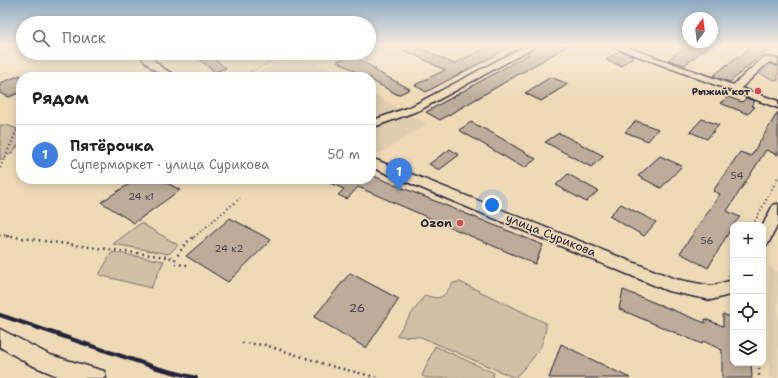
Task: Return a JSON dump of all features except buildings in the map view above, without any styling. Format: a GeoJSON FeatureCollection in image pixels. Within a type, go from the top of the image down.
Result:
{"type":"FeatureCollection","features":[{"type":"Feature","properties":{"kind":"street"},"geometry":{"type":"LineString","coordinates":[[152,63],[164,72]]}},
{"type":"Feature","properties":{"kind":"street"},"geometry":{"type":"LineString","coordinates":[[376,123],[416,108],[501,63]]}},
{"type":"Feature","properties":{"kind":"street"},"geometry":{"type":"LineString","coordinates":[[670,63],[735,89],[776,101]]}},
{"type":"Feature","properties":{"kind":"street"},"geometry":{"type":"LineString","coordinates":[[735,89],[763,63]]}},
{"type":"Feature","properties":{"kind":"street","name":"улица Сурикова"},"geometry":{"type":"LineString","coordinates":[[376,164],[674,286],[711,292],[730,280]]}},
{"type":"Feature","properties":{"kind":"street"},"geometry":{"type":"LineString","coordinates":[[766,234],[778,209]]}},
{"type":"Feature","properties":{"kind":"street"},"geometry":{"type":"LineString","coordinates":[[0,337],[36,360],[59,369],[97,378]]}},
{"type":"Feature","properties":{"kind":"path"},"geometry":{"type":"LineString","coordinates":[[249,72],[270,63]]}},
{"type":"Feature","properties":{"kind":"path"},"geometry":{"type":"LineString","coordinates":[[0,168],[16,131]]}},
{"type":"Feature","properties":{"kind":"path"},"geometry":{"type":"LineString","coordinates":[[755,222],[778,177]]}},
{"type":"Feature","properties":{"kind":"path"},"geometry":{"type":"LineString","coordinates":[[187,265],[175,264],[174,258],[185,244],[240,198]]}},
{"type":"Feature","properties":{"kind":"path"},"geometry":{"type":"LineString","coordinates":[[0,234],[174,258]]}},
{"type":"Feature","properties":{"kind":"path"},"geometry":{"type":"LineString","coordinates":[[242,343],[265,345],[331,366],[379,378]]}},
{"type":"Feature","properties":{"kind":"path"},"geometry":{"type":"LineString","coordinates":[[759,366],[759,378]]}},
{"type":"Feature","properties":{"kind":"shaded area"},"geometry":{"type":"Polygon","coordinates":[[[281,63],[317,63],[333,72],[257,72],[281,63]]]}},
{"type":"Feature","properties":{"kind":"shaded area"},"geometry":{"type":"Polygon","coordinates":[[[771,64],[778,67],[778,81],[760,74],[771,64]]]}},
{"type":"Feature","properties":{"kind":"shaded area"},"geometry":{"type":"Polygon","coordinates":[[[376,96],[426,124],[381,153],[376,152],[376,96]]]}},
{"type":"Feature","properties":{"kind":"shaded area"},"geometry":{"type":"Polygon","coordinates":[[[0,125],[6,125],[16,129],[16,148],[12,153],[0,160],[0,125]]]}},
{"type":"Feature","properties":{"kind":"shaded area"},"geometry":{"type":"Polygon","coordinates":[[[141,223],[178,245],[169,254],[113,244],[141,223]]]}},
{"type":"Feature","properties":{"kind":"shaded area"},"geometry":{"type":"Polygon","coordinates":[[[112,252],[164,261],[151,288],[99,275],[112,252]]]}},
{"type":"Feature","properties":{"kind":"shaded area"},"geometry":{"type":"Polygon","coordinates":[[[769,267],[778,272],[778,378],[769,378],[769,267]]]}},
{"type":"Feature","properties":{"kind":"shaded area"},"geometry":{"type":"Polygon","coordinates":[[[460,282],[546,323],[543,340],[540,347],[532,359],[515,378],[421,337],[396,336],[425,295],[439,298],[447,292],[453,283],[460,282]]]}},
{"type":"Feature","properties":{"kind":"shaded area"},"geometry":{"type":"Polygon","coordinates":[[[435,346],[494,373],[493,378],[427,378],[422,376],[435,346]]]}},
{"type":"Feature","properties":{"kind":"railway"},"geometry":{"type":"LineString","coordinates":[[0,315],[157,368],[196,378]]}},
{"type":"Feature","properties":{"kind":"place","name":"Рыжий кот"},"geometry":{"type":"Point","coordinates":[758,91]}},
{"type":"Feature","properties":{"kind":"place","name":"Пятёрочка"},"geometry":{"type":"Point","coordinates":[399,191]}},
{"type":"Feature","properties":{"kind":"place","name":"Ozon"},"geometry":{"type":"Point","coordinates":[460,223]}}]}
